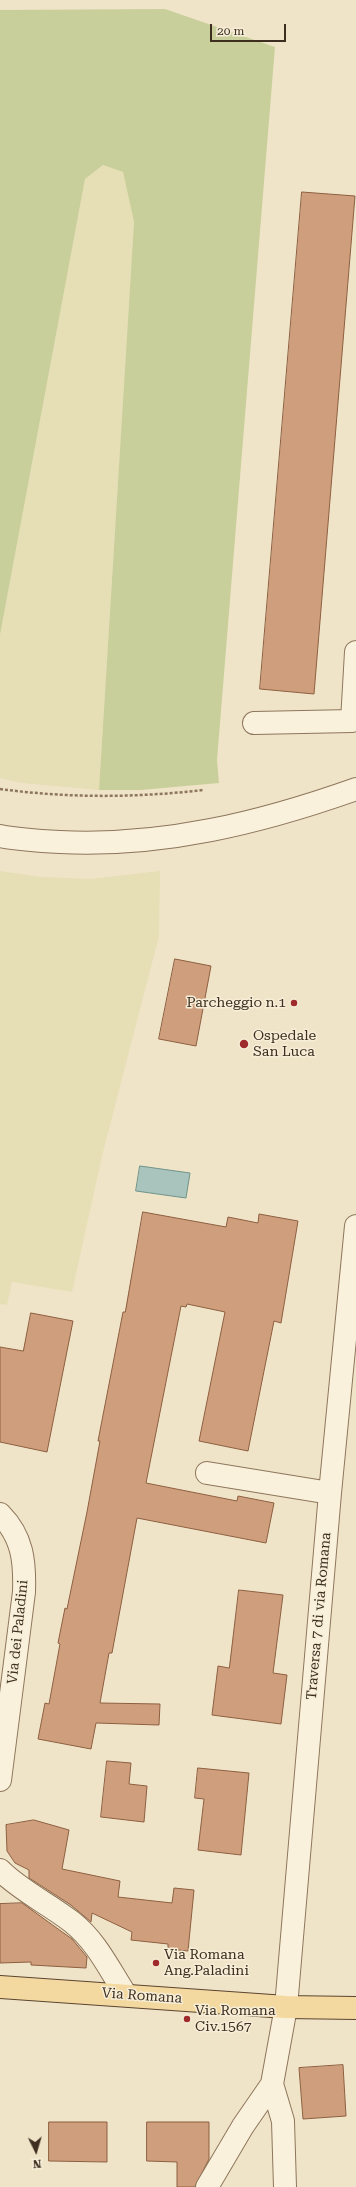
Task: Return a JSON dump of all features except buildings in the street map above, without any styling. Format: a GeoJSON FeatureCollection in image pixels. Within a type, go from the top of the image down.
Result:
{"type":"FeatureCollection","features":[{"type":"Feature","properties":{"kind":"main road","name":"Via Romana"},"geometry":{"type":"LineString","coordinates":[[0,1987],[286,2007],[356,2008]]}},
{"type":"Feature","properties":{"kind":"street"},"geometry":{"type":"LineString","coordinates":[[254,723],[352,721],[356,652]]}},
{"type":"Feature","properties":{"kind":"street"},"geometry":{"type":"LineString","coordinates":[[0,836],[40,841],[98,844],[171,838],[264,819],[356,789]]}},
{"type":"Feature","properties":{"kind":"street","name":"Traversa 7 di via Romana"},"geometry":{"type":"LineString","coordinates":[[272,2084],[286,2007],[330,1493],[356,1226]]}},
{"type":"Feature","properties":{"kind":"street"},"geometry":{"type":"LineString","coordinates":[[208,1473],[330,1493]]}},
{"type":"Feature","properties":{"kind":"street","name":"Via dei Paladini"},"geometry":{"type":"LineString","coordinates":[[0,1514],[12,1527],[21,1544],[25,1569],[24,1592],[0,1780]]}},
{"type":"Feature","properties":{"kind":"street"},"geometry":{"type":"LineString","coordinates":[[0,1870],[72,1922],[87,1936],[105,1958],[126,1995]]}},
{"type":"Feature","properties":{"kind":"street"},"geometry":{"type":"LineString","coordinates":[[207,2187],[243,2126],[272,2084]]}},
{"type":"Feature","properties":{"kind":"street"},"geometry":{"type":"LineString","coordinates":[[272,2084],[283,2121],[285,2187]]}},
{"type":"Feature","properties":{"kind":"path"},"geometry":{"type":"LineString","coordinates":[[0,789],[43,795],[87,797],[154,796],[202,790]]}},
{"type":"Feature","properties":{"kind":"shaded area"},"geometry":{"type":"Polygon","coordinates":[[[103,165],[123,172],[134,222],[99,790],[22,783],[0,778],[0,635],[85,179],[103,165]]]}},
{"type":"Feature","properties":{"kind":"shaded area"},"geometry":{"type":"Polygon","coordinates":[[[0,871],[41,877],[90,879],[160,871],[159,936],[103,1152],[72,1292],[12,1282],[7,1305],[0,1304],[0,871]]]}},
{"type":"Feature","properties":{"kind":"green space"},"geometry":{"type":"Polygon","coordinates":[[[165,9],[275,47],[217,760],[219,783],[141,790],[99,790],[134,222],[123,172],[103,165],[85,179],[0,635],[0,10],[165,9]]]}},
{"type":"Feature","properties":{"kind":"water"},"geometry":{"type":"Polygon","coordinates":[[[140,1166],[190,1173],[186,1198],[136,1191],[140,1166]]]}},
{"type":"Feature","properties":{"kind":"place","name":"Parcheggio n.1"},"geometry":{"type":"Point","coordinates":[294,1003]}},
{"type":"Feature","properties":{"kind":"place","name":"Ospedale San Luca"},"geometry":{"type":"Point","coordinates":[244,1044]}},
{"type":"Feature","properties":{"kind":"place","name":"Via Romana Ang.Paladini"},"geometry":{"type":"Point","coordinates":[156,1963]}},
{"type":"Feature","properties":{"kind":"place","name":"Via Romana Civ.1567"},"geometry":{"type":"Point","coordinates":[187,2019]}}]}
